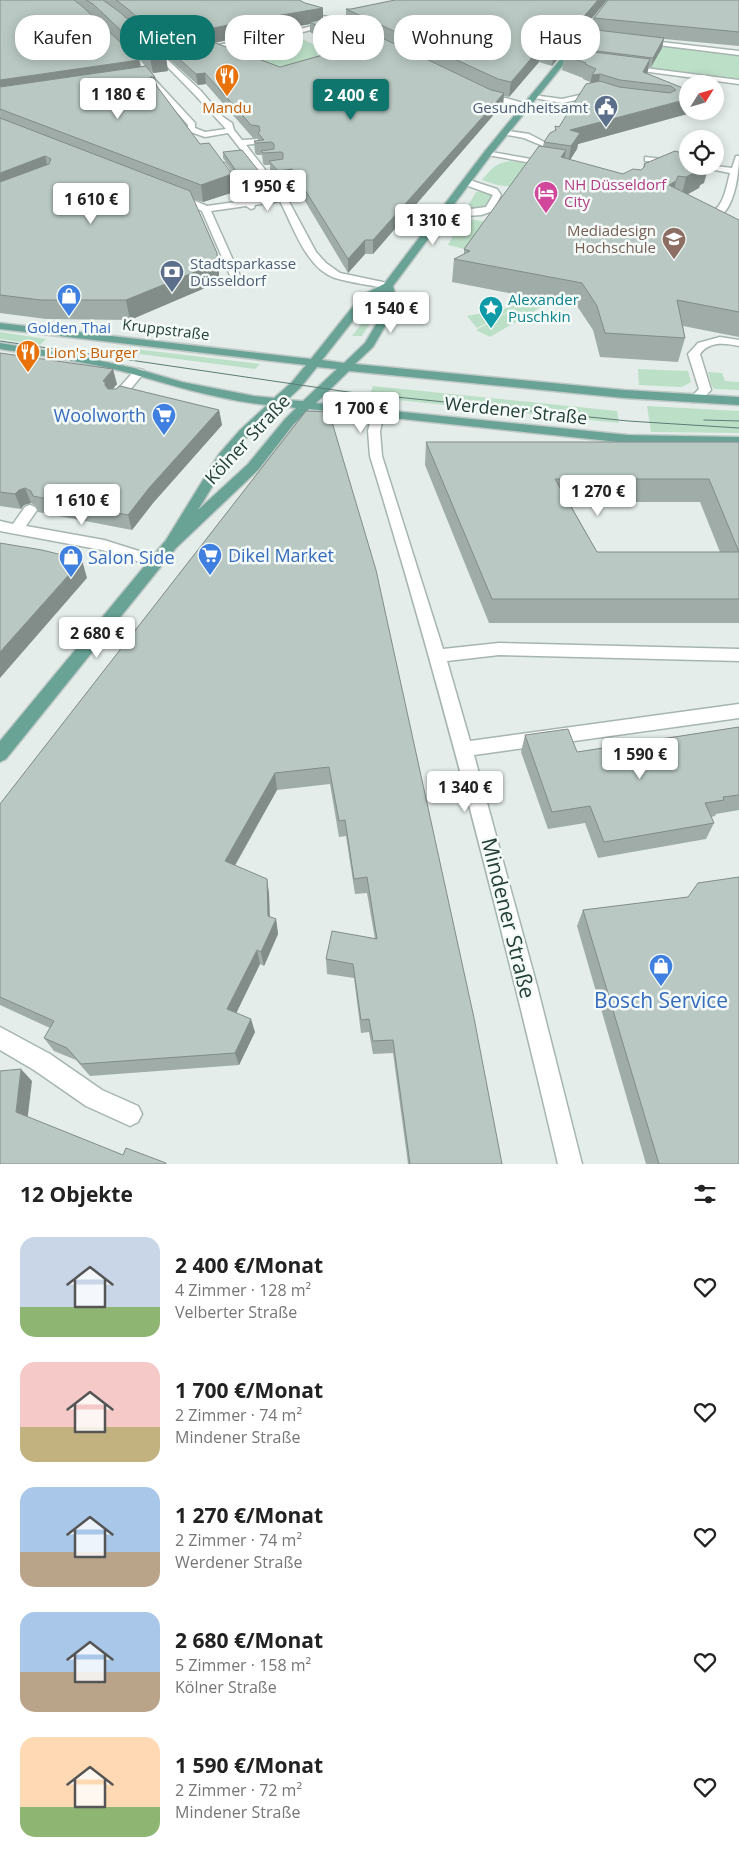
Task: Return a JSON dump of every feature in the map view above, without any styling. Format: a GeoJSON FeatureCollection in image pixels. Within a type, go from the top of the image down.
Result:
{"type":"FeatureCollection","features":[{"type":"Feature","properties":{"kind":"main road","name":"Kölner Straße"},"geometry":{"type":"LineString","coordinates":[[600,15],[612,0]]}},
{"type":"Feature","properties":{"kind":"main road","name":"Kölner Straße"},"geometry":{"type":"LineString","coordinates":[[172,544],[224,457],[244,433],[296,385],[366,297],[388,286],[488,153],[563,60]]}},
{"type":"Feature","properties":{"kind":"main road","name":"Kölner Straße"},"geometry":{"type":"LineString","coordinates":[[0,754],[172,544],[253,467],[272,442],[305,406],[369,344],[393,304],[388,286]]}},
{"type":"Feature","properties":{"kind":"main road","name":"Kruppstraße"},"geometry":{"type":"LineString","coordinates":[[0,326],[43,333],[329,364]]}},
{"type":"Feature","properties":{"kind":"main road"},"geometry":{"type":"LineString","coordinates":[[0,346],[73,358],[139,372],[215,392],[276,403]]}},
{"type":"Feature","properties":{"kind":"main road","name":"Werdener Straße"},"geometry":{"type":"LineString","coordinates":[[329,364],[695,399],[739,401]]}},
{"type":"Feature","properties":{"kind":"main road","name":"Werdener Straße"},"geometry":{"type":"LineString","coordinates":[[276,403],[628,439],[739,441]]}},
{"type":"Feature","properties":{"kind":"street"},"geometry":{"type":"LineString","coordinates":[[281,0],[308,14],[314,15]]}},
{"type":"Feature","properties":{"kind":"street"},"geometry":{"type":"LineString","coordinates":[[215,47],[254,38],[267,39],[313,28]]}},
{"type":"Feature","properties":{"kind":"street"},"geometry":{"type":"LineString","coordinates":[[635,41],[739,53]]}},
{"type":"Feature","properties":{"kind":"street"},"geometry":{"type":"LineString","coordinates":[[164,60],[198,93],[220,119],[231,127],[230,130],[239,141],[259,159],[283,198],[312,254],[322,265],[337,275],[388,286]]}},
{"type":"Feature","properties":{"kind":"street"},"geometry":{"type":"LineString","coordinates":[[563,60],[573,61]]}},
{"type":"Feature","properties":{"kind":"street"},"geometry":{"type":"LineString","coordinates":[[137,64],[157,76],[192,125],[191,129],[199,133],[216,134],[230,130]]}},
{"type":"Feature","properties":{"kind":"street"},"geometry":{"type":"LineString","coordinates":[[622,67],[739,82]]}},
{"type":"Feature","properties":{"kind":"street"},"geometry":{"type":"LineString","coordinates":[[142,78],[195,75]]}},
{"type":"Feature","properties":{"kind":"street"},"geometry":{"type":"LineString","coordinates":[[477,90],[498,100],[527,105]]}},
{"type":"Feature","properties":{"kind":"street"},"geometry":{"type":"LineString","coordinates":[[533,98],[562,101],[597,93],[604,94]]}},
{"type":"Feature","properties":{"kind":"street"},"geometry":{"type":"LineString","coordinates":[[224,121],[237,119]]}},
{"type":"Feature","properties":{"kind":"street"},"geometry":{"type":"LineString","coordinates":[[505,132],[526,136],[548,146]]}},
{"type":"Feature","properties":{"kind":"street"},"geometry":{"type":"LineString","coordinates":[[199,133],[208,146]]}},
{"type":"Feature","properties":{"kind":"street"},"geometry":{"type":"LineString","coordinates":[[239,141],[254,139]]}},
{"type":"Feature","properties":{"kind":"street"},"geometry":{"type":"LineString","coordinates":[[488,153],[560,167]]}},
{"type":"Feature","properties":{"kind":"street"},"geometry":{"type":"LineString","coordinates":[[217,158],[250,204]]}},
{"type":"Feature","properties":{"kind":"street"},"geometry":{"type":"LineString","coordinates":[[712,216],[721,212],[739,158]]}},
{"type":"Feature","properties":{"kind":"street"},"geometry":{"type":"LineString","coordinates":[[648,159],[679,164]]}},
{"type":"Feature","properties":{"kind":"street"},"geometry":{"type":"LineString","coordinates":[[724,169],[735,171]]}},
{"type":"Feature","properties":{"kind":"street"},"geometry":{"type":"LineString","coordinates":[[441,216],[490,210],[497,194],[482,186],[466,182]]}},
{"type":"Feature","properties":{"kind":"street"},"geometry":{"type":"LineString","coordinates":[[172,195],[206,209],[283,198]]}},
{"type":"Feature","properties":{"kind":"street"},"geometry":{"type":"LineString","coordinates":[[206,209],[236,278]]}},
{"type":"Feature","properties":{"kind":"street"},"geometry":{"type":"LineString","coordinates":[[695,399],[705,390],[694,354],[696,350],[706,343],[716,341],[739,343]]}},
{"type":"Feature","properties":{"kind":"street"},"geometry":{"type":"LineString","coordinates":[[116,399],[139,372]]}},
{"type":"Feature","properties":{"kind":"street","name":"Mindener Straße"},"geometry":{"type":"LineString","coordinates":[[378,414],[374,431],[376,456],[438,656],[504,894],[570,1164]]}},
{"type":"Feature","properties":{"kind":"street"},"geometry":{"type":"LineString","coordinates":[[16,529],[30,510]]}},
{"type":"Feature","properties":{"kind":"street"},"geometry":{"type":"LineString","coordinates":[[0,526],[104,545],[156,562]]}},
{"type":"Feature","properties":{"kind":"street"},"geometry":{"type":"LineString","coordinates":[[438,656],[499,648],[739,655]]}},
{"type":"Feature","properties":{"kind":"street"},"geometry":{"type":"LineString","coordinates":[[464,749],[739,710]]}},
{"type":"Feature","properties":{"kind":"street"},"geometry":{"type":"LineString","coordinates":[[0,1038],[42,1062],[94,1098],[130,1114]]}},
{"type":"Feature","properties":{"kind":"green space"},"geometry":{"type":"Polygon","coordinates":[[[600,38],[739,54],[739,80],[724,78],[724,75],[697,75],[581,61],[600,60],[600,38]]]}},
{"type":"Feature","properties":{"kind":"green space"},"geometry":{"type":"Polygon","coordinates":[[[303,39],[313,44],[313,60],[330,60],[365,77],[290,65],[238,69],[215,58],[215,53],[225,51],[225,60],[303,60],[303,39]]]}},
{"type":"Feature","properties":{"kind":"green space"},"geometry":{"type":"Polygon","coordinates":[[[510,161],[530,164],[514,187],[497,185],[482,180],[494,167],[510,161]]]}},
{"type":"Feature","properties":{"kind":"green space"},"geometry":{"type":"Polygon","coordinates":[[[484,191],[492,195],[484,209],[466,209],[476,192],[484,191]]]}},
{"type":"Feature","properties":{"kind":"green space"},"geometry":{"type":"Polygon","coordinates":[[[468,219],[488,222],[469,250],[448,245],[452,237],[452,230],[458,223],[468,219]]]}},
{"type":"Feature","properties":{"kind":"green space"},"geometry":{"type":"Polygon","coordinates":[[[537,296],[550,302],[490,337],[476,330],[537,296]]]}},
{"type":"Feature","properties":{"kind":"green space"},"geometry":{"type":"Polygon","coordinates":[[[378,303],[382,304],[362,336],[352,336],[378,303]]]}},
{"type":"Feature","properties":{"kind":"green space"},"geometry":{"type":"Polygon","coordinates":[[[524,303],[477,328],[467,316],[504,309],[524,303]]]}},
{"type":"Feature","properties":{"kind":"green space"},"geometry":{"type":"Polygon","coordinates":[[[0,332],[46,339],[40,345],[0,339],[0,332]]]}},
{"type":"Feature","properties":{"kind":"green space"},"geometry":{"type":"Polygon","coordinates":[[[118,347],[260,364],[255,369],[116,351],[118,347]]]}},
{"type":"Feature","properties":{"kind":"green space"},"geometry":{"type":"Polygon","coordinates":[[[638,369],[688,371],[691,382],[682,387],[639,385],[638,369]]]}},
{"type":"Feature","properties":{"kind":"green space"},"geometry":{"type":"Polygon","coordinates":[[[708,372],[722,373],[725,381],[739,382],[739,390],[715,389],[712,387],[708,372]]]}},
{"type":"Feature","properties":{"kind":"green space"},"geometry":{"type":"Polygon","coordinates":[[[373,386],[617,411],[619,423],[369,397],[373,386]]]}},
{"type":"Feature","properties":{"kind":"green space"},"geometry":{"type":"Polygon","coordinates":[[[647,406],[739,411],[739,433],[651,432],[647,406]]]}},
{"type":"Feature","properties":{"kind":"building"},"geometry":{"type":"Polygon","coordinates":[[[0,0],[74,0],[91,15],[15,15],[15,60],[110,60],[110,33],[120,42],[120,60],[139,60],[0,80],[0,0]]]}},
{"type":"Feature","properties":{"kind":"building"},"geometry":{"type":"Polygon","coordinates":[[[86,0],[103,0],[121,13],[123,15],[120,15],[120,30],[110,20],[110,15],[105,15],[86,0]]]}},
{"type":"Feature","properties":{"kind":"building"},"geometry":{"type":"Polygon","coordinates":[[[116,0],[299,0],[323,8],[282,15],[225,15],[225,26],[215,28],[215,15],[135,15],[116,0]]]}},
{"type":"Feature","properties":{"kind":"building"},"geometry":{"type":"Polygon","coordinates":[[[395,0],[598,0],[585,15],[521,15],[521,60],[530,60],[511,82],[498,79],[457,60],[511,60],[511,15],[394,15],[394,31],[384,26],[384,15],[359,15],[346,9],[395,0]]]}},
{"type":"Feature","properties":{"kind":"building"},"geometry":{"type":"Polygon","coordinates":[[[608,0],[739,0],[739,32],[600,19],[600,15],[596,15],[608,0]]]}},
{"type":"Feature","properties":{"kind":"building"},"geometry":{"type":"Polygon","coordinates":[[[600,30],[664,38],[653,58],[600,51],[600,30]]]}},
{"type":"Feature","properties":{"kind":"building"},"geometry":{"type":"Polygon","coordinates":[[[384,39],[394,44],[394,60],[428,60],[491,90],[504,93],[373,240],[365,240],[348,259],[292,169],[278,171],[269,161],[283,159],[283,153],[263,153],[261,151],[274,149],[274,144],[272,142],[256,143],[254,141],[264,140],[258,133],[260,131],[259,126],[251,125],[205,73],[196,74],[180,60],[215,60],[215,43],[225,47],[225,60],[261,60],[280,67],[313,58],[313,60],[384,60],[384,39]]]}},
{"type":"Feature","properties":{"kind":"building"},"geometry":{"type":"Polygon","coordinates":[[[600,53],[650,59],[643,72],[679,86],[679,101],[570,130],[580,133],[571,146],[544,142],[550,133],[556,130],[555,126],[559,127],[586,84],[600,81],[619,87],[670,93],[676,90],[671,86],[620,80],[600,74],[592,75],[596,69],[578,60],[600,60],[600,53]]]}},
{"type":"Feature","properties":{"kind":"building"},"geometry":{"type":"Polygon","coordinates":[[[146,66],[155,77],[150,77],[200,144],[209,143],[232,174],[201,185],[0,109],[0,87],[146,66]]]}},
{"type":"Feature","properties":{"kind":"building"},"geometry":{"type":"Polygon","coordinates":[[[0,118],[190,191],[217,253],[217,263],[126,300],[41,300],[0,295],[0,182],[49,164],[51,159],[45,156],[0,173],[0,118]]]}},
{"type":"Feature","properties":{"kind":"building"},"geometry":{"type":"Polygon","coordinates":[[[539,146],[566,150],[561,157],[623,174],[633,169],[641,170],[645,166],[644,164],[675,151],[679,152],[679,175],[690,175],[686,177],[678,176],[676,181],[669,185],[739,220],[739,312],[677,300],[685,338],[605,333],[597,306],[582,283],[454,259],[470,251],[464,249],[539,146]]]}},
{"type":"Feature","properties":{"kind":"building"},"geometry":{"type":"Polygon","coordinates":[[[242,150],[266,180],[245,184],[223,152],[242,150]]]}},
{"type":"Feature","properties":{"kind":"building"},"geometry":{"type":"Polygon","coordinates":[[[0,353],[113,369],[103,381],[108,389],[116,389],[120,386],[219,410],[149,488],[128,515],[33,496],[31,491],[25,488],[15,494],[0,492],[0,353]]]}},
{"type":"Feature","properties":{"kind":"building"},"geometry":{"type":"Polygon","coordinates":[[[306,411],[329,412],[376,570],[474,1018],[502,1164],[410,1164],[393,1040],[373,1041],[369,1019],[361,1020],[353,964],[326,959],[332,931],[377,939],[367,877],[354,879],[345,820],[339,821],[329,767],[275,773],[225,861],[267,879],[268,916],[276,919],[261,952],[257,950],[227,1009],[251,1019],[235,1053],[81,1064],[67,1048],[44,1038],[54,1021],[0,997],[0,804],[306,411]]]}},
{"type":"Feature","properties":{"kind":"building"},"geometry":{"type":"Polygon","coordinates":[[[426,442],[739,442],[739,552],[739,599],[492,599],[426,442]],[[555,479],[597,552],[739,552],[709,479],[555,479]]]}},
{"type":"Feature","properties":{"kind":"building"},"geometry":{"type":"Polygon","coordinates":[[[0,543],[42,550],[82,560],[0,652],[0,543]]]}},
{"type":"Feature","properties":{"kind":"building"},"geometry":{"type":"Polygon","coordinates":[[[739,727],[739,795],[723,797],[724,800],[705,803],[714,823],[604,842],[590,806],[552,812],[525,735],[568,729],[577,752],[739,727]]]}},
{"type":"Feature","properties":{"kind":"building"},"geometry":{"type":"Polygon","coordinates":[[[739,877],[739,1164],[659,1164],[583,910],[688,897],[698,883],[739,877]]]}},
{"type":"Feature","properties":{"kind":"building"},"geometry":{"type":"Polygon","coordinates":[[[21,1069],[16,1112],[123,1155],[126,1148],[166,1164],[0,1164],[0,1071],[21,1069]]]}},
{"type":"Feature","properties":{"kind":"tram line"},"geometry":{"type":"LineString","coordinates":[[0,341],[348,392],[628,421],[739,428]]}},
{"type":"Feature","properties":{"kind":"tram line"},"geometry":{"type":"LineString","coordinates":[[704,420],[739,421]]}},
{"type":"Feature","properties":{"kind":"place","name":"Mandu"},"geometry":{"type":"Point","coordinates":[227,97]}},
{"type":"Feature","properties":{"kind":"place","name":"Gesundheitsamt"},"geometry":{"type":"Point","coordinates":[606,128]}},
{"type":"Feature","properties":{"kind":"place","name":"NH Düsseldorf City"},"geometry":{"type":"Point","coordinates":[546,214]}},
{"type":"Feature","properties":{"kind":"place","name":"Mediadesign Hochschule"},"geometry":{"type":"Point","coordinates":[674,260]}},
{"type":"Feature","properties":{"kind":"place","name":"Stadtsparkasse Düsseldorf"},"geometry":{"type":"Point","coordinates":[172,293]}},
{"type":"Feature","properties":{"kind":"place","name":"Golden Thai"},"geometry":{"type":"Point","coordinates":[69,317]}},
{"type":"Feature","properties":{"kind":"place","name":"Alexander Puschkin"},"geometry":{"type":"Point","coordinates":[491,329]}},
{"type":"Feature","properties":{"kind":"place","name":"Lion's Burger"},"geometry":{"type":"Point","coordinates":[28,373]}},
{"type":"Feature","properties":{"kind":"place","name":"Woolworth"},"geometry":{"type":"Point","coordinates":[164,436]}},
{"type":"Feature","properties":{"kind":"place","name":"Dikel Market"},"geometry":{"type":"Point","coordinates":[210,576]}},
{"type":"Feature","properties":{"kind":"place","name":"Salon Side"},"geometry":{"type":"Point","coordinates":[71,578]}},
{"type":"Feature","properties":{"kind":"place","name":"Bosch Service"},"geometry":{"type":"Point","coordinates":[661,987]}}]}
